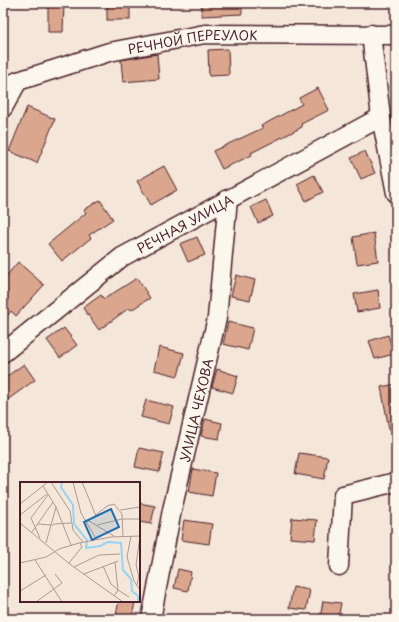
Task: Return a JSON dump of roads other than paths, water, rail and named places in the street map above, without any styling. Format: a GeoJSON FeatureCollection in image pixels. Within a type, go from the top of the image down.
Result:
{"type":"FeatureCollection","features":[{"type":"Feature","properties":{"kind":"street","name":"РЕЧНОЙ ПЕРЕУЛОК"},"geometry":{"type":"LineString","coordinates":[[10,85],[109,52],[205,34],[371,34]]}},
{"type":"Feature","properties":{"kind":"street"},"geometry":{"type":"LineString","coordinates":[[396,35],[371,34],[381,117],[396,193]]}},
{"type":"Feature","properties":{"kind":"street"},"geometry":{"type":"LineString","coordinates":[[3,108],[10,85]]}},
{"type":"Feature","properties":{"kind":"street","name":"РЕЧНАЯ УЛИЦА"},"geometry":{"type":"LineString","coordinates":[[3,353],[122,257],[381,117]]}},
{"type":"Feature","properties":{"kind":"street","name":"УЛИЦА ЧЕХОВА"},"geometry":{"type":"LineString","coordinates":[[151,619],[172,510],[217,318],[228,199]]}},
{"type":"Feature","properties":{"kind":"street"},"geometry":{"type":"LineString","coordinates":[[339,566],[343,495],[396,482]]}}]}
